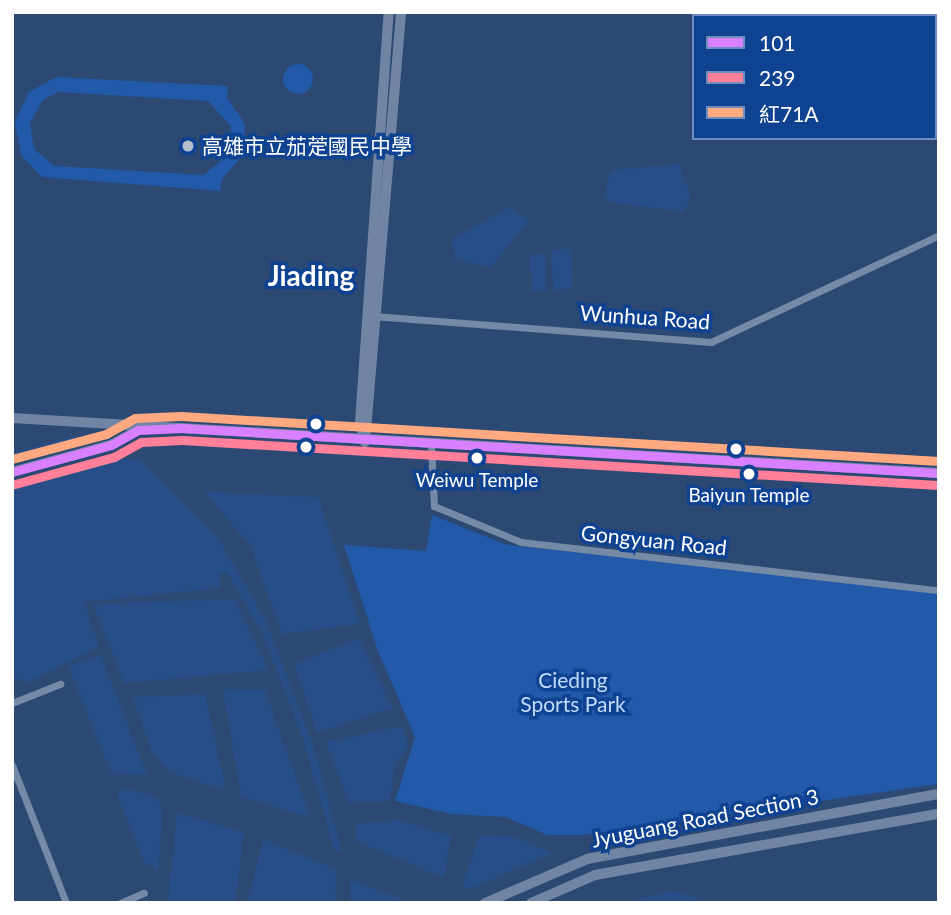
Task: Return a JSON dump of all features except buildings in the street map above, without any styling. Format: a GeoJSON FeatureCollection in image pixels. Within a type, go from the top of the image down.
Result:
{"type":"FeatureCollection","features":[{"type":"Feature","properties":{"kind":"street"},"geometry":{"type":"LineString","coordinates":[[365,442],[360,422],[389,12]]}},
{"type":"Feature","properties":{"kind":"street"},"geometry":{"type":"LineString","coordinates":[[365,442],[380,316],[401,12]]}},
{"type":"Feature","properties":{"kind":"street","name":"Wunhua Road"},"geometry":{"type":"LineString","coordinates":[[368,315],[710,342],[939,235]]}},
{"type":"Feature","properties":{"kind":"street"},"geometry":{"type":"LineString","coordinates":[[12,418],[138,430],[939,473]]}},
{"type":"Feature","properties":{"kind":"street"},"geometry":{"type":"LineString","coordinates":[[12,471],[111,445],[138,430]]}},
{"type":"Feature","properties":{"kind":"street","name":"Gongyuan Road"},"geometry":{"type":"LineString","coordinates":[[431,445],[433,506],[521,542],[939,590]]}},
{"type":"Feature","properties":{"kind":"street"},"geometry":{"type":"LineString","coordinates":[[12,703],[60,684]]}},
{"type":"Feature","properties":{"kind":"street"},"geometry":{"type":"LineString","coordinates":[[12,765],[66,903]]}},
{"type":"Feature","properties":{"kind":"street","name":"Jyuguang Road Section 3"},"geometry":{"type":"LineString","coordinates":[[485,903],[587,859],[939,794]]}},
{"type":"Feature","properties":{"kind":"street","name":"Jyuguang Road Section 3"},"geometry":{"type":"LineString","coordinates":[[531,903],[595,875],[939,814]]}},
{"type":"Feature","properties":{"kind":"street"},"geometry":{"type":"LineString","coordinates":[[120,903],[144,893]]}},
{"type":"Feature","properties":{"kind":"green space"},"geometry":{"type":"Polygon","coordinates":[[[298,64],[309,68],[313,79],[309,90],[298,94],[287,90],[283,79],[287,68],[298,64]]]}},
{"type":"Feature","properties":{"kind":"green space"},"geometry":{"type":"Polygon","coordinates":[[[56,77],[228,86],[227,98],[245,124],[243,155],[222,179],[220,191],[42,177],[21,155],[15,121],[29,92],[56,77]],[[58,92],[43,100],[30,123],[34,149],[54,166],[204,175],[230,152],[231,126],[208,101],[58,92]]]}},
{"type":"Feature","properties":{"kind":"green space","name":"Cieding Sports Park"},"geometry":{"type":"Polygon","coordinates":[[[432,515],[507,545],[939,591],[939,784],[582,835],[547,835],[506,817],[451,814],[395,801],[415,737],[378,651],[344,545],[426,551],[432,515]]]}},
{"type":"Feature","properties":{"kind":"shaded area"},"geometry":{"type":"Polygon","coordinates":[[[679,164],[691,196],[684,212],[604,201],[610,170],[679,164]]]}},
{"type":"Feature","properties":{"kind":"shaded area"},"geometry":{"type":"Polygon","coordinates":[[[510,207],[529,221],[491,267],[454,260],[452,239],[510,207]]]}},
{"type":"Feature","properties":{"kind":"shaded area"},"geometry":{"type":"Polygon","coordinates":[[[571,248],[572,287],[554,292],[551,251],[571,248]]]}},
{"type":"Feature","properties":{"kind":"shaded area"},"geometry":{"type":"Polygon","coordinates":[[[545,254],[547,291],[532,291],[530,255],[545,254]]]}},
{"type":"Feature","properties":{"kind":"shaded area"},"geometry":{"type":"Polygon","coordinates":[[[123,459],[140,459],[219,539],[266,621],[316,753],[341,850],[335,852],[303,739],[264,637],[227,572],[219,574],[221,588],[84,602],[99,647],[25,684],[15,676],[12,490],[123,459]]]}},
{"type":"Feature","properties":{"kind":"shaded area"},"geometry":{"type":"Polygon","coordinates":[[[204,492],[318,497],[360,624],[282,634],[250,545],[204,492]]]}},
{"type":"Feature","properties":{"kind":"shaded area"},"geometry":{"type":"Polygon","coordinates":[[[235,599],[269,670],[124,683],[93,604],[235,599]]]}},
{"type":"Feature","properties":{"kind":"shaded area"},"geometry":{"type":"Polygon","coordinates":[[[359,638],[393,708],[317,733],[294,664],[359,638]]]}},
{"type":"Feature","properties":{"kind":"shaded area"},"geometry":{"type":"Polygon","coordinates":[[[101,655],[147,775],[111,773],[68,666],[101,655]]]}},
{"type":"Feature","properties":{"kind":"shaded area"},"geometry":{"type":"Polygon","coordinates":[[[223,689],[265,690],[310,817],[241,797],[223,689]]]}},
{"type":"Feature","properties":{"kind":"shaded area"},"geometry":{"type":"Polygon","coordinates":[[[205,694],[225,785],[222,790],[170,772],[152,753],[133,697],[205,694]]]}},
{"type":"Feature","properties":{"kind":"shaded area"},"geometry":{"type":"Polygon","coordinates":[[[402,726],[408,745],[396,765],[389,801],[349,803],[326,742],[402,726]]]}},
{"type":"Feature","properties":{"kind":"shaded area"},"geometry":{"type":"Polygon","coordinates":[[[122,788],[157,797],[163,811],[158,871],[144,862],[117,794],[122,788]]]}},
{"type":"Feature","properties":{"kind":"shaded area"},"geometry":{"type":"Polygon","coordinates":[[[177,813],[244,832],[235,903],[168,903],[177,813]]]}},
{"type":"Feature","properties":{"kind":"shaded area"},"geometry":{"type":"Polygon","coordinates":[[[400,820],[451,836],[444,878],[356,841],[355,824],[400,820]]]}},
{"type":"Feature","properties":{"kind":"shaded area"},"geometry":{"type":"Polygon","coordinates":[[[479,836],[515,837],[553,853],[468,890],[463,883],[479,836]]]}},
{"type":"Feature","properties":{"kind":"shaded area"},"geometry":{"type":"Polygon","coordinates":[[[263,839],[336,869],[335,903],[248,903],[263,839]]]}},
{"type":"Feature","properties":{"kind":"shaded area"},"geometry":{"type":"Polygon","coordinates":[[[350,879],[410,903],[350,903],[350,879]]]}},
{"type":"Feature","properties":{"kind":"shaded area"},"geometry":{"type":"Polygon","coordinates":[[[670,891],[717,903],[622,903],[670,891]]]}},
{"type":"Feature","properties":{"kind":"waterway"},"geometry":{"type":"LineString","coordinates":[[12,454],[76,436]]}},
{"type":"Feature","properties":{"kind":"transit line","name":"紅71A"},"geometry":{"type":"LineString","coordinates":[[12,459],[106,434],[135,418],[181,416],[939,461]]}},
{"type":"Feature","properties":{"kind":"transit line","name":"101"},"geometry":{"type":"LineString","coordinates":[[12,472],[111,445],[138,430],[182,428],[939,473]]}},
{"type":"Feature","properties":{"kind":"transit line","name":"239"},"geometry":{"type":"LineString","coordinates":[[15,484],[114,457],[141,442],[182,440],[938,485]]}},
{"type":"Feature","properties":{"kind":"place","name":"高雄市立茄萣國民中學"},"geometry":{"type":"Point","coordinates":[188,146]}},
{"type":"Feature","properties":{"kind":"place","name":"Weiwu Temple"},"geometry":{"type":"Point","coordinates":[477,458]}},
{"type":"Feature","properties":{"kind":"place","name":"Baiyun Temple"},"geometry":{"type":"Point","coordinates":[749,474]}},
{"type":"Feature","properties":{"kind":"district","name":"Jiading"},"geometry":{"type":"Point","coordinates":[311,275]}}]}
